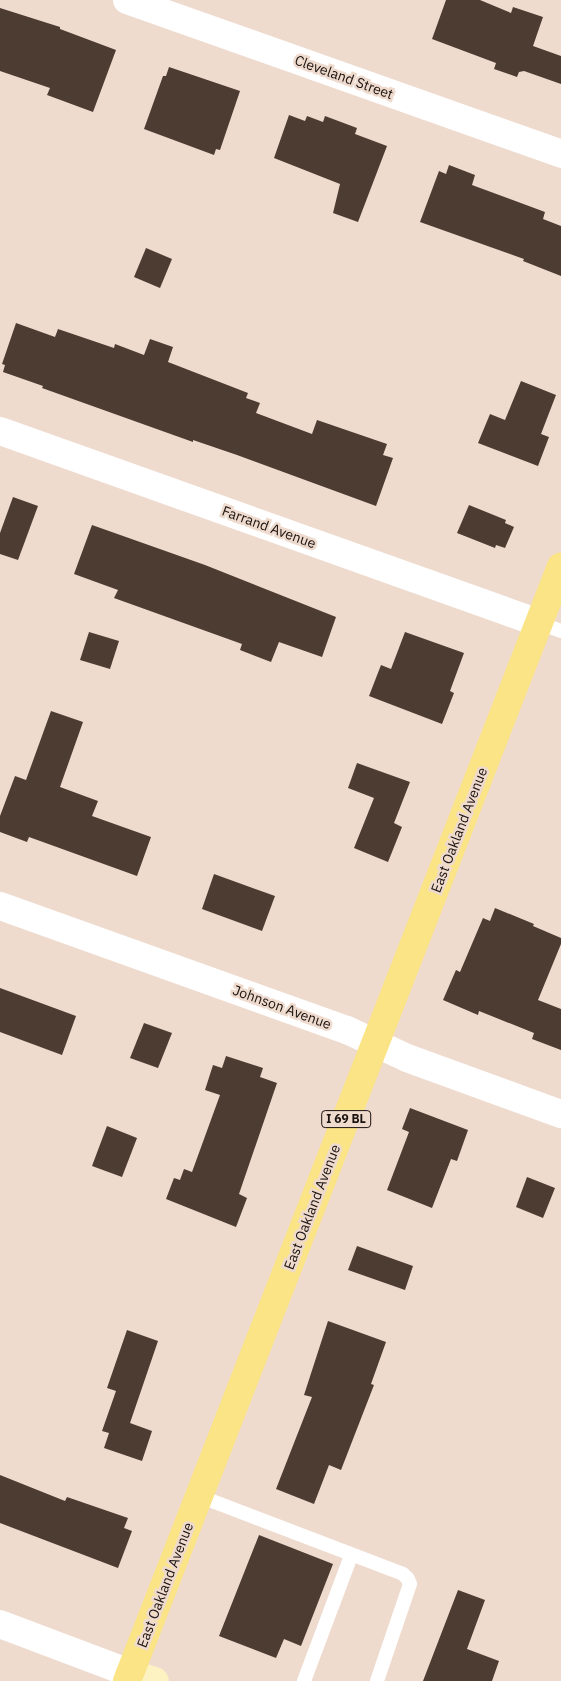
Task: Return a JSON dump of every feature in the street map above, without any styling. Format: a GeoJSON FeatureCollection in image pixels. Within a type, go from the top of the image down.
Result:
{"type":"FeatureCollection","features":[{"type":"Feature","properties":{"kind":"main road","name":"East Oakland Avenue"},"geometry":{"type":"LineString","coordinates":[[137,1678],[199,1496],[376,1043],[550,627],[561,566]]}},
{"type":"Feature","properties":{"kind":"street","name":"Cleveland Street"},"geometry":{"type":"LineString","coordinates":[[127,0],[561,154]]}},
{"type":"Feature","properties":{"kind":"street","name":"Farrand Avenue"},"geometry":{"type":"LineString","coordinates":[[0,431],[550,627]]}},
{"type":"Feature","properties":{"kind":"street","name":"Johnson Avenue"},"geometry":{"type":"LineString","coordinates":[[0,906],[347,1030],[406,1058],[561,1114]]}},
{"type":"Feature","properties":{"kind":"street"},"geometry":{"type":"LineString","coordinates":[[0,1624],[137,1678]]}},
{"type":"Feature","properties":{"kind":"lane"},"geometry":{"type":"LineString","coordinates":[[199,1496],[351,1556],[403,1574],[408,1579],[410,1584],[377,1681]]}},
{"type":"Feature","properties":{"kind":"lane"},"geometry":{"type":"LineString","coordinates":[[304,1681],[351,1556]]}},
{"type":"Feature","properties":{"kind":"building"},"geometry":{"type":"Polygon","coordinates":[[[446,0],[480,0],[511,13],[513,7],[543,17],[533,46],[561,56],[561,84],[524,71],[519,72],[517,77],[494,69],[496,63],[432,39],[446,0]]]}},
{"type":"Feature","properties":{"kind":"building"},"geometry":{"type":"Polygon","coordinates":[[[0,8],[60,27],[60,29],[116,50],[93,112],[47,95],[50,88],[0,71],[0,8]]]}},
{"type":"Feature","properties":{"kind":"building"},"geometry":{"type":"Polygon","coordinates":[[[169,67],[240,91],[220,150],[216,149],[214,155],[144,129],[163,76],[166,76],[169,67]]]}},
{"type":"Feature","properties":{"kind":"building"},"geometry":{"type":"Polygon","coordinates":[[[289,115],[305,121],[307,116],[323,122],[325,116],[357,128],[355,134],[387,146],[358,222],[333,213],[340,184],[274,158],[289,115]]]}},
{"type":"Feature","properties":{"kind":"building"},"geometry":{"type":"Polygon","coordinates":[[[449,165],[475,175],[472,185],[545,212],[543,219],[561,226],[561,276],[523,261],[524,259],[420,222],[439,171],[446,174],[449,165]]]}},
{"type":"Feature","properties":{"kind":"building"},"geometry":{"type":"Polygon","coordinates":[[[146,248],[172,259],[160,288],[134,277],[146,248]]]}},
{"type":"Feature","properties":{"kind":"building"},"geometry":{"type":"Polygon","coordinates":[[[16,323],[55,337],[58,329],[114,348],[115,344],[144,355],[150,339],[173,347],[168,362],[248,393],[246,398],[260,403],[256,413],[312,434],[317,420],[387,444],[383,455],[393,458],[376,506],[237,455],[193,440],[193,442],[42,388],[43,386],[3,372],[5,365],[2,364],[16,323]]]}},
{"type":"Feature","properties":{"kind":"building"},"geometry":{"type":"Polygon","coordinates":[[[521,381],[556,395],[541,434],[549,437],[538,466],[478,443],[490,414],[505,420],[521,381]]]}},
{"type":"Feature","properties":{"kind":"building"},"geometry":{"type":"Polygon","coordinates":[[[13,497],[38,506],[18,560],[0,554],[0,533],[13,497]]]}},
{"type":"Feature","properties":{"kind":"building"},"geometry":{"type":"Polygon","coordinates":[[[469,505],[506,520],[505,523],[514,527],[505,548],[496,545],[495,548],[457,533],[469,505]]]}},
{"type":"Feature","properties":{"kind":"building"},"geometry":{"type":"Polygon","coordinates":[[[92,525],[205,565],[336,617],[322,657],[279,642],[271,662],[240,650],[242,644],[114,598],[118,590],[74,574],[92,525]]]}},
{"type":"Feature","properties":{"kind":"building"},"geometry":{"type":"Polygon","coordinates":[[[89,632],[119,641],[110,669],[80,660],[89,632]]]}},
{"type":"Feature","properties":{"kind":"building"},"geometry":{"type":"Polygon","coordinates":[[[405,632],[464,653],[450,691],[454,693],[442,724],[369,696],[381,665],[391,669],[405,632]]]}},
{"type":"Feature","properties":{"kind":"building"},"geometry":{"type":"Polygon","coordinates":[[[51,711],[83,722],[60,787],[98,801],[92,816],[151,837],[137,876],[29,837],[27,842],[0,832],[0,816],[15,776],[26,780],[51,711]]]}},
{"type":"Feature","properties":{"kind":"building"},"geometry":{"type":"Polygon","coordinates":[[[357,763],[410,782],[394,823],[402,827],[388,862],[354,848],[374,798],[348,788],[357,763]]]}},
{"type":"Feature","properties":{"kind":"building"},"geometry":{"type":"Polygon","coordinates":[[[214,874],[275,896],[262,931],[202,909],[214,874]]]}},
{"type":"Feature","properties":{"kind":"building"},"geometry":{"type":"Polygon","coordinates":[[[495,908],[534,924],[533,926],[561,938],[561,944],[538,1000],[561,1009],[561,1050],[532,1039],[534,1033],[479,1011],[478,1015],[443,1000],[456,970],[460,972],[483,918],[490,921],[495,908]]]}},
{"type":"Feature","properties":{"kind":"building"},"geometry":{"type":"Polygon","coordinates":[[[0,988],[76,1016],[62,1055],[0,1032],[0,988]]]}},
{"type":"Feature","properties":{"kind":"building"},"geometry":{"type":"Polygon","coordinates":[[[144,1023],[172,1033],[158,1068],[130,1058],[144,1023]]]}},
{"type":"Feature","properties":{"kind":"building"},"geometry":{"type":"Polygon","coordinates":[[[226,1056],[263,1068],[260,1077],[277,1083],[239,1194],[247,1198],[236,1227],[166,1199],[174,1178],[180,1180],[184,1169],[192,1172],[220,1095],[205,1090],[213,1065],[222,1068],[226,1056]]]}},
{"type":"Feature","properties":{"kind":"building"},"geometry":{"type":"Polygon","coordinates":[[[410,1108],[468,1130],[457,1161],[451,1159],[432,1208],[387,1190],[409,1132],[402,1129],[410,1108]]]}},
{"type":"Feature","properties":{"kind":"building"},"geometry":{"type":"Polygon","coordinates":[[[107,1126],[137,1138],[122,1177],[92,1166],[107,1126]]]}},
{"type":"Feature","properties":{"kind":"building"},"geometry":{"type":"Polygon","coordinates":[[[527,1177],[555,1188],[543,1218],[516,1207],[527,1177]]]}},
{"type":"Feature","properties":{"kind":"building"},"geometry":{"type":"Polygon","coordinates":[[[357,1246],[413,1266],[405,1290],[348,1270],[357,1246]]]}},
{"type":"Feature","properties":{"kind":"building"},"geometry":{"type":"Polygon","coordinates":[[[328,1321],[386,1342],[371,1384],[374,1385],[341,1470],[329,1465],[314,1504],[276,1489],[312,1397],[304,1395],[328,1321]]]}},
{"type":"Feature","properties":{"kind":"building"},"geometry":{"type":"Polygon","coordinates":[[[127,1330],[158,1341],[130,1423],[152,1431],[142,1461],[104,1448],[109,1433],[102,1431],[116,1391],[107,1388],[127,1330]]]}},
{"type":"Feature","properties":{"kind":"building"},"geometry":{"type":"Polygon","coordinates":[[[0,1475],[65,1501],[67,1497],[128,1518],[124,1528],[132,1531],[118,1568],[0,1523],[0,1475]]]}},
{"type":"Feature","properties":{"kind":"building"},"geometry":{"type":"Polygon","coordinates":[[[259,1535],[333,1564],[301,1646],[284,1639],[276,1658],[219,1636],[259,1535]]]}},
{"type":"Feature","properties":{"kind":"building"},"geometry":{"type":"Polygon","coordinates":[[[458,1590],[485,1600],[467,1649],[499,1661],[492,1681],[423,1681],[458,1590]]]}}]}
